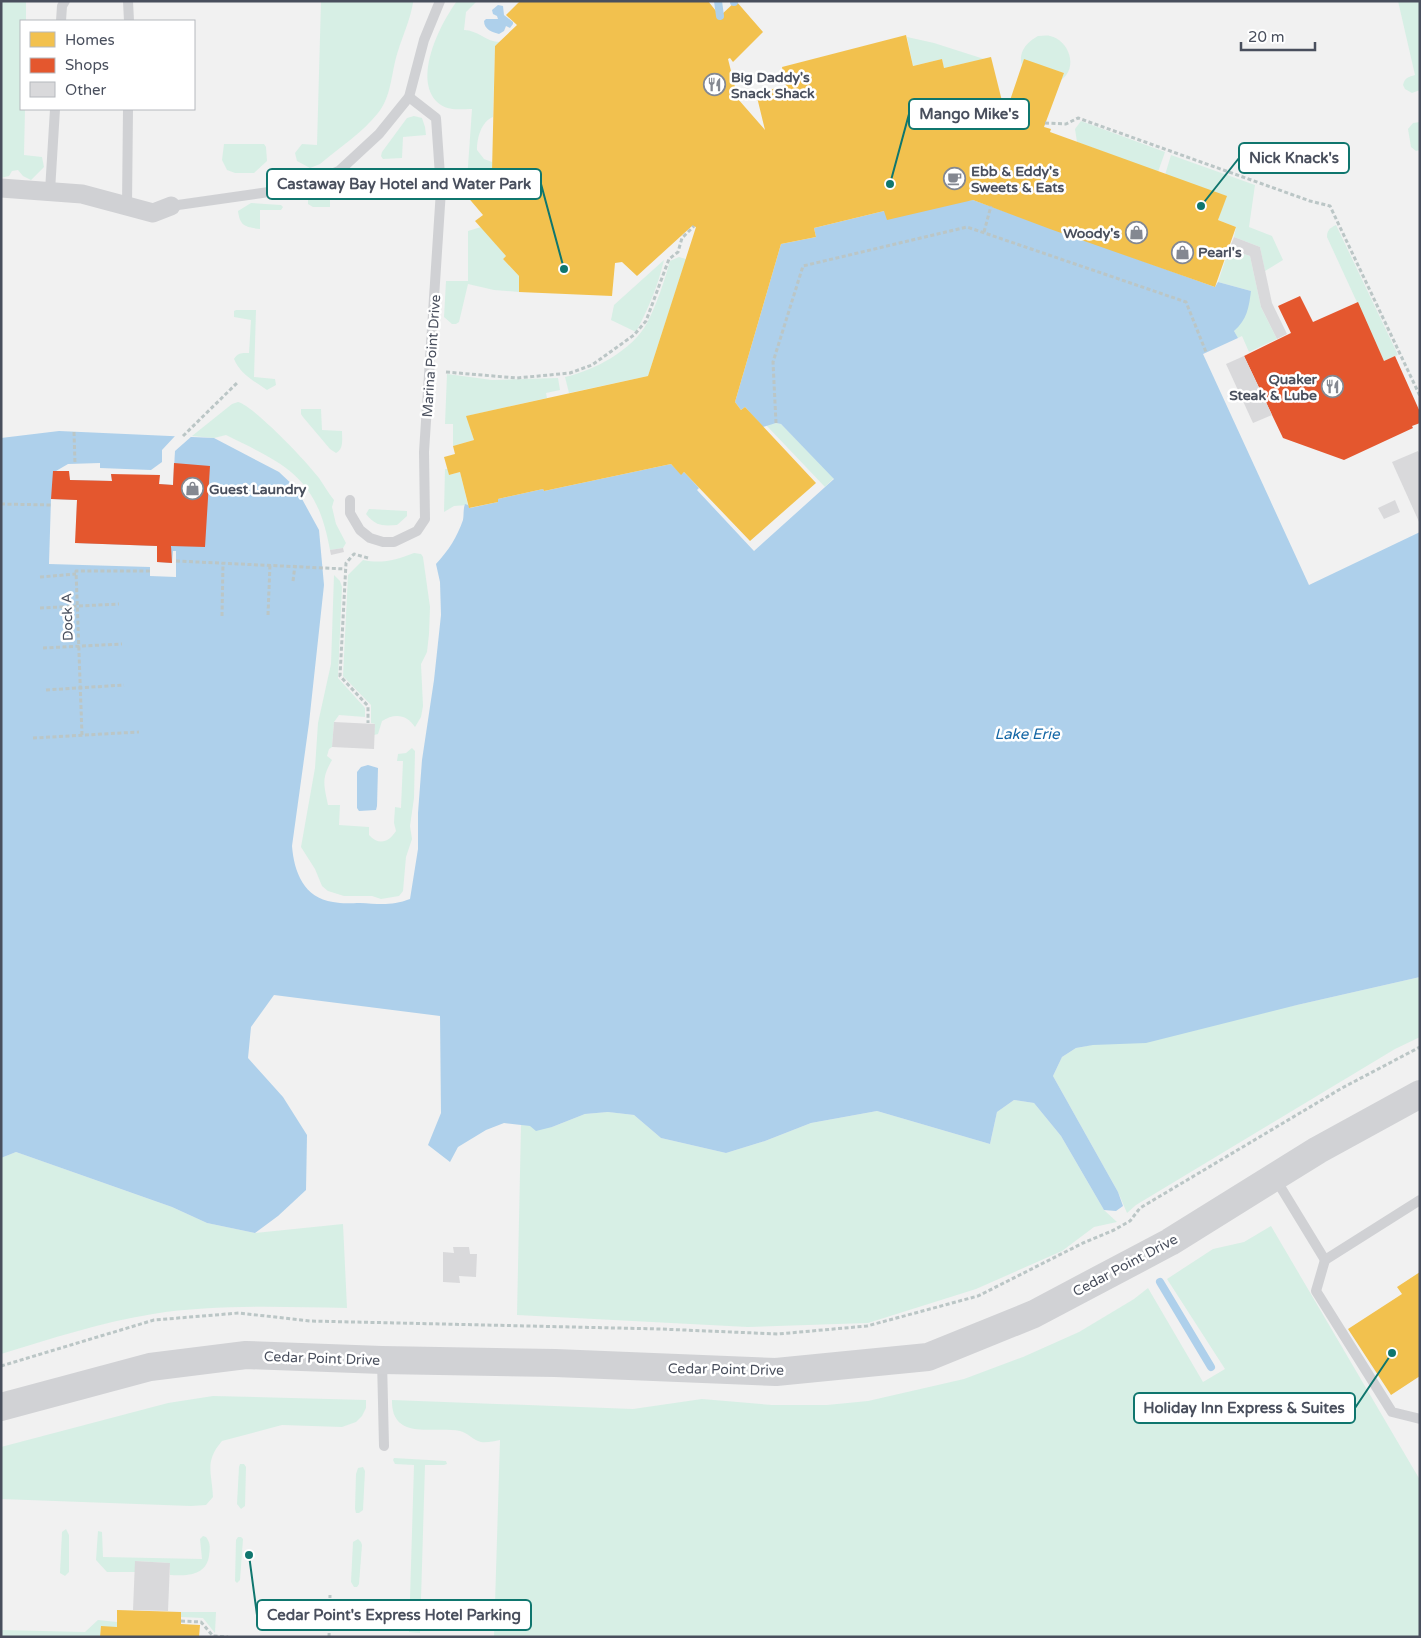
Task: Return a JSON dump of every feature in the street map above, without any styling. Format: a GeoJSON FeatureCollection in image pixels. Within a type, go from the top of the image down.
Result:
{"type":"FeatureCollection","features":[{"type":"Feature","properties":{"kind":"main road","name":"Cedar Point Drive"},"geometry":{"type":"LineString","coordinates":[[1,1407],[150,1367],[246,1355],[555,1363],[776,1372],[928,1357],[1034,1314],[1170,1242],[1318,1150],[1420,1094]]}},
{"type":"Feature","properties":{"kind":"street"},"geometry":{"type":"LineString","coordinates":[[1,188],[82,194],[126,204],[152,213],[171,206]]}},
{"type":"Feature","properties":{"kind":"lane"},"geometry":{"type":"LineString","coordinates":[[61,20],[62,6],[65,1]]}},
{"type":"Feature","properties":{"kind":"lane"},"geometry":{"type":"LineString","coordinates":[[128,1],[129,20]]}},
{"type":"Feature","properties":{"kind":"lane"},"geometry":{"type":"LineString","coordinates":[[171,206],[297,188],[339,170],[379,134],[409,97],[424,40],[440,1]]}},
{"type":"Feature","properties":{"kind":"lane","name":"Marina Point Drive"},"geometry":{"type":"LineString","coordinates":[[350,500],[350,513],[360,530],[370,538],[383,542],[394,542],[417,531],[425,519],[424,452],[441,190],[436,118],[409,97]]}},
{"type":"Feature","properties":{"kind":"lane"},"geometry":{"type":"LineString","coordinates":[[50,191],[55,110]]}},
{"type":"Feature","properties":{"kind":"lane"},"geometry":{"type":"LineString","coordinates":[[126,204],[128,110]]}},
{"type":"Feature","properties":{"kind":"lane"},"geometry":{"type":"LineString","coordinates":[[1275,1177],[1325,1260]]}},
{"type":"Feature","properties":{"kind":"lane"},"geometry":{"type":"LineString","coordinates":[[1420,1200],[1325,1260],[1316,1291],[1392,1412],[1420,1419]]}},
{"type":"Feature","properties":{"kind":"lane"},"geometry":{"type":"LineString","coordinates":[[382,1360],[384,1446]]}},
{"type":"Feature","properties":{"kind":"path"},"geometry":{"type":"LineString","coordinates":[[1045,123],[1066,124],[1078,118],[1310,201],[1330,206],[1420,396]]}},
{"type":"Feature","properties":{"kind":"path"},"geometry":{"type":"LineString","coordinates":[[984,232],[991,206]]}},
{"type":"Feature","properties":{"kind":"path"},"geometry":{"type":"LineString","coordinates":[[445,381],[445,372],[517,378],[570,373],[592,365],[634,335],[646,321],[670,258],[678,252],[682,238],[694,226]]}},
{"type":"Feature","properties":{"kind":"path"},"geometry":{"type":"LineString","coordinates":[[776,423],[773,362],[803,266],[967,227],[1186,302],[1206,352]]}},
{"type":"Feature","properties":{"kind":"path"},"geometry":{"type":"LineString","coordinates":[[183,436],[237,383]]}},
{"type":"Feature","properties":{"kind":"path"},"geometry":{"type":"LineString","coordinates":[[74,432],[74,464]]}},
{"type":"Feature","properties":{"kind":"path"},"geometry":{"type":"LineString","coordinates":[[1,504],[50,505]]}},
{"type":"Feature","properties":{"kind":"path"},"geometry":{"type":"LineString","coordinates":[[368,723],[368,706],[340,676],[346,563],[354,554],[370,559]]}},
{"type":"Feature","properties":{"kind":"path"},"geometry":{"type":"LineString","coordinates":[[176,561],[345,568]]}},
{"type":"Feature","properties":{"kind":"path"},"geometry":{"type":"LineString","coordinates":[[222,616],[223,563]]}},
{"type":"Feature","properties":{"kind":"path"},"geometry":{"type":"LineString","coordinates":[[268,616],[270,564]]}},
{"type":"Feature","properties":{"kind":"path"},"geometry":{"type":"LineString","coordinates":[[293,581],[295,565]]}},
{"type":"Feature","properties":{"kind":"path","name":"Dock A"},"geometry":{"type":"LineString","coordinates":[[82,735],[76,572],[150,571]]}},
{"type":"Feature","properties":{"kind":"path"},"geometry":{"type":"LineString","coordinates":[[40,576],[77,574]]}},
{"type":"Feature","properties":{"kind":"path"},"geometry":{"type":"LineString","coordinates":[[40,608],[118,604]]}},
{"type":"Feature","properties":{"kind":"path"},"geometry":{"type":"LineString","coordinates":[[43,648],[122,644]]}},
{"type":"Feature","properties":{"kind":"path"},"geometry":{"type":"LineString","coordinates":[[46,690],[124,685]]}},
{"type":"Feature","properties":{"kind":"path"},"geometry":{"type":"LineString","coordinates":[[33,738],[139,732]]}},
{"type":"Feature","properties":{"kind":"path"},"geometry":{"type":"LineString","coordinates":[[1,1366],[154,1320],[239,1313],[310,1320],[778,1334],[867,1326],[978,1296],[1114,1230],[1130,1221],[1140,1208],[1342,1088],[1420,1047]]}},
{"type":"Feature","properties":{"kind":"path"},"geometry":{"type":"LineString","coordinates":[[329,1637],[330,1595]]}},
{"type":"Feature","properties":{"kind":"path"},"geometry":{"type":"LineString","coordinates":[[181,1622],[201,1622],[213,1636],[228,1637]]}},
{"type":"Feature","properties":{"kind":"green space"},"geometry":{"type":"Polygon","coordinates":[[[1,1],[26,1],[26,20],[20,20],[20,110],[25,110],[24,155],[42,157],[44,167],[31,180],[23,176],[18,170],[12,171],[9,176],[1,178],[1,1]]]}},
{"type":"Feature","properties":{"kind":"green space"},"geometry":{"type":"Polygon","coordinates":[[[321,1],[413,1],[413,3],[396,59],[389,91],[383,106],[358,134],[320,164],[310,168],[297,161],[295,153],[302,144],[317,145],[321,1]]]}},
{"type":"Feature","properties":{"kind":"green space"},"geometry":{"type":"Polygon","coordinates":[[[457,1],[477,1],[466,12],[464,30],[500,42],[495,46],[493,117],[483,126],[477,145],[477,150],[484,159],[492,162],[492,171],[466,195],[472,109],[452,109],[441,105],[432,95],[428,83],[428,68],[436,38],[457,1]]]}},
{"type":"Feature","properties":{"kind":"green space"},"geometry":{"type":"Polygon","coordinates":[[[1398,1],[1420,1],[1420,90],[1412,93],[1405,89],[1403,85],[1406,79],[1415,75],[1398,1]]]}},
{"type":"Feature","properties":{"kind":"green space"},"geometry":{"type":"Polygon","coordinates":[[[1038,36],[1049,36],[1057,39],[1067,49],[1070,69],[1061,80],[1064,73],[1024,60],[1022,65],[1021,56],[1024,48],[1038,36]]]}},
{"type":"Feature","properties":{"kind":"green space"},"geometry":{"type":"Polygon","coordinates":[[[907,37],[934,43],[984,59],[944,68],[942,59],[913,66],[907,37]]]}},
{"type":"Feature","properties":{"kind":"green space"},"geometry":{"type":"Polygon","coordinates":[[[414,116],[422,118],[426,135],[403,137],[402,158],[383,159],[381,156],[382,152],[407,118],[414,116]]]}},
{"type":"Feature","properties":{"kind":"green space"},"geometry":{"type":"Polygon","coordinates":[[[1081,121],[1165,152],[1158,172],[1077,142],[1075,129],[1081,121]]]}},
{"type":"Feature","properties":{"kind":"green space"},"geometry":{"type":"Polygon","coordinates":[[[1420,122],[1420,150],[1416,151],[1411,147],[1408,129],[1413,123],[1420,122]]]}},
{"type":"Feature","properties":{"kind":"green space"},"geometry":{"type":"Polygon","coordinates":[[[224,144],[264,144],[267,161],[254,173],[235,173],[227,170],[222,160],[224,144]]]}},
{"type":"Feature","properties":{"kind":"green space"},"geometry":{"type":"Polygon","coordinates":[[[1171,155],[1255,185],[1249,227],[1272,236],[1283,260],[1265,271],[1260,247],[1234,237],[1236,227],[1218,220],[1226,196],[1165,175],[1171,155]]]}},
{"type":"Feature","properties":{"kind":"green space"},"geometry":{"type":"Polygon","coordinates":[[[349,180],[353,184],[353,191],[350,197],[330,196],[330,207],[313,207],[308,204],[308,198],[324,195],[349,180]]]}},
{"type":"Feature","properties":{"kind":"green space"},"geometry":{"type":"Polygon","coordinates":[[[251,203],[281,205],[283,207],[281,210],[260,210],[260,229],[244,225],[240,220],[238,211],[251,203]]]}},
{"type":"Feature","properties":{"kind":"green space"},"geometry":{"type":"Polygon","coordinates":[[[1336,225],[1398,355],[1384,361],[1327,237],[1329,230],[1336,225]]]}},
{"type":"Feature","properties":{"kind":"green space"},"geometry":{"type":"Polygon","coordinates":[[[481,227],[506,256],[503,259],[519,276],[519,292],[494,290],[468,284],[459,322],[452,324],[444,317],[446,281],[468,281],[468,231],[481,227]]]}},
{"type":"Feature","properties":{"kind":"green space"},"geometry":{"type":"Polygon","coordinates":[[[1229,249],[1250,256],[1261,307],[1277,339],[1249,352],[1242,336],[1238,338],[1234,331],[1251,291],[1218,282],[1229,249]]]}},
{"type":"Feature","properties":{"kind":"green space"},"geometry":{"type":"Polygon","coordinates":[[[679,257],[686,259],[648,376],[569,393],[565,377],[588,370],[611,358],[641,333],[654,308],[670,261],[679,257]]]}},
{"type":"Feature","properties":{"kind":"green space"},"geometry":{"type":"Polygon","coordinates":[[[664,260],[645,315],[636,332],[611,320],[614,305],[664,260]]]}},
{"type":"Feature","properties":{"kind":"green space"},"geometry":{"type":"Polygon","coordinates":[[[256,310],[254,377],[275,379],[276,385],[267,390],[244,373],[234,359],[239,354],[249,353],[251,320],[234,317],[234,311],[256,310]]]}},
{"type":"Feature","properties":{"kind":"green space"},"geometry":{"type":"Polygon","coordinates":[[[447,374],[492,380],[558,378],[560,390],[546,393],[547,398],[467,416],[474,440],[453,446],[453,424],[445,424],[447,374]]]}},
{"type":"Feature","properties":{"kind":"green space"},"geometry":{"type":"Polygon","coordinates":[[[238,402],[256,413],[304,460],[319,478],[334,500],[332,507],[336,524],[346,543],[343,548],[330,550],[317,505],[296,476],[282,465],[226,435],[214,438],[192,436],[232,404],[238,402]]]}},
{"type":"Feature","properties":{"kind":"green space"},"geometry":{"type":"Polygon","coordinates":[[[301,409],[321,409],[322,430],[342,431],[342,444],[339,451],[336,453],[330,449],[303,417],[301,409]]]}},
{"type":"Feature","properties":{"kind":"green space"},"geometry":{"type":"Polygon","coordinates":[[[781,424],[834,478],[825,487],[766,425],[781,424]]]}},
{"type":"Feature","properties":{"kind":"green space"},"geometry":{"type":"Polygon","coordinates":[[[445,469],[448,469],[449,475],[460,472],[468,505],[454,506],[444,512],[445,469]]]}},
{"type":"Feature","properties":{"kind":"green space"},"geometry":{"type":"Polygon","coordinates":[[[369,509],[407,511],[407,516],[397,525],[383,525],[376,523],[366,514],[369,509]]]}},
{"type":"Feature","properties":{"kind":"green space"},"geometry":{"type":"Polygon","coordinates":[[[414,553],[421,554],[423,557],[430,607],[427,652],[421,664],[423,706],[421,717],[415,727],[404,717],[387,718],[382,721],[378,734],[374,735],[375,724],[371,723],[371,705],[343,676],[348,575],[363,560],[389,561],[414,553]]]}},
{"type":"Feature","properties":{"kind":"green space"},"geometry":{"type":"Polygon","coordinates":[[[334,575],[340,581],[342,587],[338,678],[365,708],[365,717],[339,715],[334,722],[332,747],[329,749],[327,756],[332,760],[326,772],[324,782],[328,805],[340,805],[339,825],[369,827],[369,835],[376,841],[387,840],[396,831],[394,823],[395,807],[401,808],[403,761],[397,761],[398,754],[406,753],[412,748],[415,751],[414,798],[410,826],[412,839],[406,857],[403,891],[399,896],[381,899],[372,896],[344,896],[328,891],[322,886],[315,869],[301,847],[315,768],[318,723],[331,664],[334,575]]]}},
{"type":"Feature","properties":{"kind":"green space"},"geometry":{"type":"Polygon","coordinates":[[[1420,977],[1420,1037],[1395,1049],[1136,1205],[1127,1213],[1118,1192],[1053,1076],[1062,1057],[1076,1048],[1297,1005],[1420,977]]]}},
{"type":"Feature","properties":{"kind":"green space"},"geometry":{"type":"Polygon","coordinates":[[[1014,1100],[1034,1103],[1061,1136],[1104,1210],[1117,1222],[1094,1227],[1062,1251],[976,1289],[868,1323],[748,1327],[517,1315],[521,1125],[552,1127],[585,1114],[608,1112],[634,1115],[661,1138],[726,1153],[765,1141],[811,1123],[877,1111],[990,1144],[997,1112],[1014,1100]]]}},
{"type":"Feature","properties":{"kind":"green space"},"geometry":{"type":"Polygon","coordinates":[[[16,1152],[172,1207],[207,1223],[255,1233],[343,1224],[347,1308],[250,1307],[201,1309],[153,1314],[76,1331],[1,1354],[1,1158],[16,1152]]]}},
{"type":"Feature","properties":{"kind":"green space"},"geometry":{"type":"Polygon","coordinates":[[[1271,1226],[1420,1480],[1420,1637],[494,1637],[500,1440],[481,1442],[460,1431],[406,1427],[394,1413],[392,1400],[633,1409],[702,1399],[772,1405],[827,1405],[868,1401],[964,1379],[1023,1357],[1079,1332],[1134,1299],[1148,1288],[1203,1382],[1225,1369],[1167,1279],[1213,1249],[1244,1242],[1271,1226]]]}},
{"type":"Feature","properties":{"kind":"green space"},"geometry":{"type":"Polygon","coordinates":[[[213,1396],[366,1400],[366,1408],[356,1422],[342,1427],[282,1425],[222,1441],[216,1448],[211,1461],[213,1497],[206,1505],[1,1499],[1,1447],[168,1403],[213,1396]]]}},
{"type":"Feature","properties":{"kind":"green space"},"geometry":{"type":"Polygon","coordinates":[[[394,1458],[446,1461],[447,1464],[425,1465],[420,1633],[409,1632],[414,1465],[395,1464],[394,1458]]]}},
{"type":"Feature","properties":{"kind":"green space"},"geometry":{"type":"Polygon","coordinates":[[[240,1464],[244,1464],[246,1467],[245,1506],[241,1509],[237,1504],[240,1464]]]}},
{"type":"Feature","properties":{"kind":"green space"},"geometry":{"type":"Polygon","coordinates":[[[363,1467],[365,1471],[363,1510],[356,1513],[356,1474],[358,1468],[363,1467]]]}},
{"type":"Feature","properties":{"kind":"green space"},"geometry":{"type":"Polygon","coordinates":[[[66,1529],[69,1535],[69,1572],[65,1576],[60,1573],[62,1532],[66,1529]]]}},
{"type":"Feature","properties":{"kind":"green space"},"geometry":{"type":"Polygon","coordinates":[[[98,1531],[102,1532],[103,1557],[202,1559],[200,1539],[203,1536],[206,1537],[209,1544],[209,1556],[204,1568],[189,1575],[170,1575],[170,1563],[136,1561],[135,1572],[107,1572],[96,1560],[98,1531]]]}},
{"type":"Feature","properties":{"kind":"green space"},"geometry":{"type":"Polygon","coordinates":[[[238,1537],[243,1539],[240,1580],[237,1583],[235,1581],[236,1540],[238,1537]]]}},
{"type":"Feature","properties":{"kind":"green space"},"geometry":{"type":"Polygon","coordinates":[[[358,1539],[362,1545],[359,1584],[357,1587],[354,1587],[351,1582],[353,1542],[358,1539]]]}},
{"type":"Feature","properties":{"kind":"green space"},"geometry":{"type":"Polygon","coordinates":[[[181,1612],[216,1612],[215,1633],[203,1618],[181,1617],[181,1612]]]}},
{"type":"Feature","properties":{"kind":"green space"},"geometry":{"type":"Polygon","coordinates":[[[98,1620],[117,1622],[117,1627],[101,1627],[100,1637],[1,1637],[1,1630],[85,1632],[98,1620]]]}},
{"type":"Feature","properties":{"kind":"water"},"geometry":{"type":"Polygon","coordinates":[[[498,5],[503,6],[504,15],[513,22],[510,28],[506,26],[504,31],[499,34],[487,29],[484,24],[486,19],[498,19],[492,10],[498,5]]]}},
{"type":"Feature","properties":{"kind":"water","name":"Lake Erie"},"geometry":{"type":"Polygon","coordinates":[[[973,200],[1215,287],[1218,282],[1251,291],[1245,318],[1234,331],[1238,338],[1203,354],[1309,585],[1420,532],[1420,977],[1297,1005],[1146,1043],[1093,1045],[1076,1048],[1062,1057],[1053,1076],[1118,1192],[1123,1206],[1116,1211],[1104,1210],[1061,1136],[1034,1103],[1014,1100],[997,1112],[990,1144],[877,1111],[811,1123],[765,1141],[726,1153],[661,1138],[634,1115],[608,1112],[585,1114],[536,1131],[530,1126],[504,1123],[486,1130],[458,1147],[450,1162],[428,1145],[441,1113],[440,1016],[274,995],[251,1027],[248,1058],[283,1097],[307,1135],[306,1190],[278,1216],[255,1233],[207,1223],[172,1207],[16,1152],[1,1158],[1,438],[59,431],[214,438],[279,472],[296,488],[319,530],[324,585],[309,723],[292,846],[295,865],[302,882],[323,900],[340,903],[391,904],[410,899],[418,849],[418,813],[422,760],[434,680],[441,615],[440,582],[436,564],[449,548],[458,532],[463,520],[465,504],[470,508],[498,502],[498,499],[543,489],[544,491],[671,464],[681,474],[684,472],[699,488],[697,490],[754,551],[834,479],[781,424],[776,423],[763,427],[745,407],[741,410],[735,402],[781,244],[816,237],[814,228],[884,211],[973,200]]]}},
{"type":"Feature","properties":{"kind":"water"},"geometry":{"type":"Polygon","coordinates":[[[368,765],[378,768],[377,806],[376,810],[359,811],[357,808],[357,772],[361,767],[368,765]]]}},
{"type":"Feature","properties":{"kind":"pier"},"geometry":{"type":"Polygon","coordinates":[[[175,436],[192,436],[175,451],[173,485],[111,474],[112,481],[70,480],[68,471],[56,471],[68,464],[100,463],[100,468],[151,470],[162,462],[162,450],[175,436]]]}},
{"type":"Feature","properties":{"kind":"pier"},"geometry":{"type":"Polygon","coordinates":[[[51,499],[77,500],[76,543],[157,546],[157,562],[172,563],[173,551],[176,551],[176,577],[150,576],[150,567],[49,564],[51,499]]]}},
{"type":"Feature","properties":{"kind":"building: Homes"},"geometry":{"type":"Polygon","coordinates":[[[520,1],[708,1],[720,16],[736,1],[763,32],[733,62],[730,58],[728,59],[738,99],[765,130],[756,93],[786,86],[782,67],[906,35],[913,66],[942,59],[944,68],[991,57],[1004,109],[1002,113],[1005,115],[1024,59],[1064,73],[1044,127],[1051,129],[1050,132],[1227,196],[1218,220],[1236,227],[1215,287],[973,200],[887,220],[884,211],[814,228],[816,237],[781,244],[735,402],[741,410],[745,407],[816,483],[750,541],[684,472],[681,475],[671,464],[544,491],[543,489],[498,499],[498,502],[469,508],[460,472],[449,475],[444,457],[455,454],[453,446],[474,440],[466,416],[648,376],[696,227],[692,226],[637,276],[622,262],[615,263],[612,296],[519,292],[519,276],[503,259],[506,256],[475,221],[483,215],[466,195],[492,171],[495,46],[517,25],[506,15],[520,1]]]}},
{"type":"Feature","properties":{"kind":"building: Homes"},"geometry":{"type":"Polygon","coordinates":[[[1420,1272],[1420,1376],[1391,1395],[1348,1329],[1402,1294],[1397,1287],[1420,1272]]]}},
{"type":"Feature","properties":{"kind":"building: Homes"},"geometry":{"type":"Polygon","coordinates":[[[117,1610],[181,1612],[181,1624],[200,1625],[199,1637],[100,1637],[101,1626],[117,1627],[117,1610]]]}},
{"type":"Feature","properties":{"kind":"building: Shops","name":"Quaker Steak & Lube"},"geometry":{"type":"Polygon","coordinates":[[[1300,296],[1313,322],[1358,302],[1384,361],[1395,356],[1420,412],[1420,423],[1344,460],[1283,438],[1244,356],[1291,333],[1278,306],[1300,296]]]}},
{"type":"Feature","properties":{"kind":"building: Shops"},"geometry":{"type":"Polygon","coordinates":[[[174,463],[210,466],[205,547],[171,546],[172,563],[157,562],[157,546],[75,543],[77,500],[51,499],[53,471],[69,471],[70,480],[112,481],[111,474],[160,475],[159,484],[173,485],[174,463]]]}},
{"type":"Feature","properties":{"kind":"building: Other"},"geometry":{"type":"Polygon","coordinates":[[[1234,237],[1260,247],[1272,303],[1287,334],[1277,339],[1261,307],[1250,256],[1229,249],[1234,237]]]}},
{"type":"Feature","properties":{"kind":"building: Other"},"geometry":{"type":"Polygon","coordinates":[[[1244,356],[1272,415],[1253,423],[1226,364],[1244,356]]]}},
{"type":"Feature","properties":{"kind":"building: Other"},"geometry":{"type":"Polygon","coordinates":[[[1418,451],[1420,455],[1420,524],[1392,462],[1418,451]]]}},
{"type":"Feature","properties":{"kind":"building: Other"},"geometry":{"type":"Polygon","coordinates":[[[1395,500],[1400,512],[1384,519],[1378,508],[1395,500]]]}},
{"type":"Feature","properties":{"kind":"building: Other"},"geometry":{"type":"Polygon","coordinates":[[[343,548],[344,552],[331,555],[330,550],[343,548]]]}},
{"type":"Feature","properties":{"kind":"building: Other"},"geometry":{"type":"Polygon","coordinates":[[[334,722],[375,724],[374,749],[332,747],[334,722]]]}},
{"type":"Feature","properties":{"kind":"building: Other"},"geometry":{"type":"Polygon","coordinates":[[[453,1247],[469,1247],[470,1254],[477,1254],[476,1277],[459,1276],[460,1283],[443,1282],[443,1252],[454,1253],[453,1247]]]}},
{"type":"Feature","properties":{"kind":"building: Other"},"geometry":{"type":"Polygon","coordinates":[[[135,1561],[170,1563],[168,1611],[133,1610],[135,1561]]]}},
{"type":"Feature","properties":{"kind":"waterway"},"geometry":{"type":"LineString","coordinates":[[718,1],[720,16]]}},
{"type":"Feature","properties":{"kind":"waterway"},"geometry":{"type":"LineString","coordinates":[[1160,1282],[1211,1367]]}},
{"type":"Feature","properties":{"kind":"place","name":"Big Daddy's Snack Shack"},"geometry":{"type":"Point","coordinates":[715,85]}},
{"type":"Feature","properties":{"kind":"place","name":"Ebb & Eddy's Sweets & Eats"},"geometry":{"type":"Point","coordinates":[955,179]}},
{"type":"Feature","properties":{"kind":"place","name":"Mango Mike's"},"geometry":{"type":"Point","coordinates":[890,184]}},
{"type":"Feature","properties":{"kind":"place","name":"Nick Knack's"},"geometry":{"type":"Point","coordinates":[1201,206]}},
{"type":"Feature","properties":{"kind":"place","name":"Woody's"},"geometry":{"type":"Point","coordinates":[1136,233]}},
{"type":"Feature","properties":{"kind":"place","name":"Pearl's"},"geometry":{"type":"Point","coordinates":[1182,252]}},
{"type":"Feature","properties":{"kind":"place","name":"Castaway Bay Hotel and Water Park"},"geometry":{"type":"Point","coordinates":[564,269]}},
{"type":"Feature","properties":{"kind":"place","name":"Quaker Steak & Lube"},"geometry":{"type":"Point","coordinates":[1333,387]}},
{"type":"Feature","properties":{"kind":"place","name":"Guest Laundry"},"geometry":{"type":"Point","coordinates":[193,489]}},
{"type":"Feature","properties":{"kind":"place","name":"Holiday Inn Express & Suites"},"geometry":{"type":"Point","coordinates":[1392,1353]}},
{"type":"Feature","properties":{"kind":"place","name":"Cedar Point's Express Hotel Parking"},"geometry":{"type":"Point","coordinates":[249,1555]}}]}
